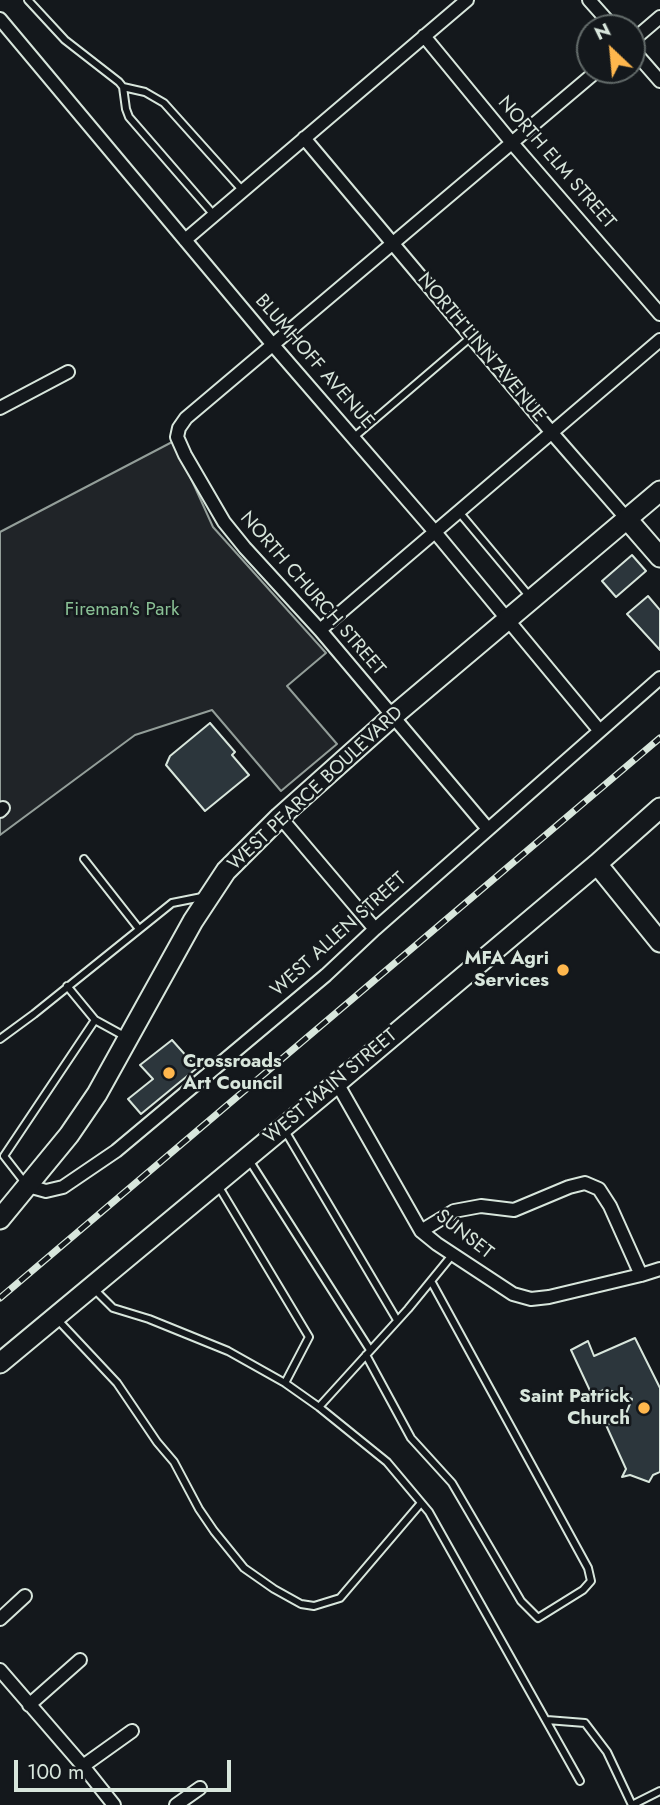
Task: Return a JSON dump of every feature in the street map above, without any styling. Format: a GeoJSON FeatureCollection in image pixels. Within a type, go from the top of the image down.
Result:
{"type":"FeatureCollection","features":[{"type":"Feature","properties":{"kind":"street"},"geometry":{"type":"LineString","coordinates":[[185,240],[467,0]]}},
{"type":"Feature","properties":{"kind":"street"},"geometry":{"type":"LineString","coordinates":[[589,0],[602,14]]}},
{"type":"Feature","properties":{"kind":"street"},"geometry":{"type":"LineString","coordinates":[[646,29],[660,17]]}},
{"type":"Feature","properties":{"kind":"street","name":"BLUMHOFF AVENUE"},"geometry":{"type":"LineString","coordinates":[[0,19],[599,730]]}},
{"type":"Feature","properties":{"kind":"street","name":"NORTH ELM STREET"},"geometry":{"type":"LineString","coordinates":[[424,36],[512,143],[660,314]]}},
{"type":"Feature","properties":{"kind":"street"},"geometry":{"type":"LineString","coordinates":[[646,64],[660,81]]}},
{"type":"Feature","properties":{"kind":"street"},"geometry":{"type":"LineString","coordinates":[[273,345],[582,84]]}},
{"type":"Feature","properties":{"kind":"street","name":"NORTH LINN AVENUE"},"geometry":{"type":"LineString","coordinates":[[304,138],[660,557]]}},
{"type":"Feature","properties":{"kind":"street"},"geometry":{"type":"LineString","coordinates":[[320,630],[660,340]]}},
{"type":"Feature","properties":{"kind":"street","name":"NORTH CHURCH STREET"},"geometry":{"type":"LineString","coordinates":[[273,345],[186,418],[179,428],[177,438],[225,522],[245,548],[320,630],[488,829]]}},
{"type":"Feature","properties":{"kind":"street"},"geometry":{"type":"LineString","coordinates":[[0,408],[68,372]]}},
{"type":"Feature","properties":{"kind":"street","name":"WEST PEARCE BOULEVARD"},"geometry":{"type":"LineString","coordinates":[[0,1219],[69,1135],[97,1094],[193,921],[226,871],[279,817],[393,717],[660,491]]}},
{"type":"Feature","properties":{"kind":"street","name":"WEST ALLEN STREET"},"geometry":{"type":"LineString","coordinates":[[28,1186],[46,1191],[63,1187],[116,1151],[326,975],[660,678]]}},
{"type":"Feature","properties":{"kind":"street","name":"WEST MAIN STREET"},"geometry":{"type":"LineString","coordinates":[[0,1363],[337,1083],[660,808]]}},
{"type":"Feature","properties":{"kind":"street"},"geometry":{"type":"LineString","coordinates":[[279,817],[375,929]]}},
{"type":"Feature","properties":{"kind":"street"},"geometry":{"type":"LineString","coordinates":[[597,864],[660,942]]}},
{"type":"Feature","properties":{"kind":"street","name":"SUNSET"},"geometry":{"type":"LineString","coordinates":[[337,1083],[421,1231],[513,1294],[531,1299],[549,1297],[660,1269]]}},
{"type":"Feature","properties":{"kind":"street"},"geometry":{"type":"LineString","coordinates":[[421,1231],[454,1211],[481,1206],[514,1210],[569,1186],[585,1183],[599,1189],[610,1206],[640,1275]]}},
{"type":"Feature","properties":{"kind":"street"},"geometry":{"type":"LineString","coordinates":[[0,1619],[25,1596]]}},
{"type":"Feature","properties":{"kind":"street"},"geometry":{"type":"LineString","coordinates":[[30,1705],[80,1660]]}},
{"type":"Feature","properties":{"kind":"street"},"geometry":{"type":"LineString","coordinates":[[0,1670],[114,1805]]}},
{"type":"Feature","properties":{"kind":"street"},"geometry":{"type":"LineString","coordinates":[[83,1766],[132,1731]]}},
{"type":"Feature","properties":{"kind":"street"},"geometry":{"type":"LineString","coordinates":[[176,1805],[200,1788]]}},
{"type":"Feature","properties":{"kind":"lane"},"geometry":{"type":"LineString","coordinates":[[27,0],[65,40],[113,76],[123,87],[129,117],[214,215]]}},
{"type":"Feature","properties":{"kind":"lane"},"geometry":{"type":"LineString","coordinates":[[123,87],[145,92],[164,103],[243,191]]}},
{"type":"Feature","properties":{"kind":"lane"},"geometry":{"type":"LineString","coordinates":[[353,438],[471,337]]}},
{"type":"Feature","properties":{"kind":"lane"},"geometry":{"type":"LineString","coordinates":[[459,513],[533,600]]}},
{"type":"Feature","properties":{"kind":"lane"},"geometry":{"type":"LineString","coordinates":[[84,859],[139,929]]}},
{"type":"Feature","properties":{"kind":"lane"},"geometry":{"type":"LineString","coordinates":[[0,1039],[172,903],[210,895]]}},
{"type":"Feature","properties":{"kind":"lane"},"geometry":{"type":"LineString","coordinates":[[67,986],[95,1020],[128,1038]]}},
{"type":"Feature","properties":{"kind":"lane"},"geometry":{"type":"LineString","coordinates":[[28,1186],[2,1153],[95,1020]]}},
{"type":"Feature","properties":{"kind":"lane"},"geometry":{"type":"LineString","coordinates":[[283,1128],[397,1320]]}},
{"type":"Feature","properties":{"kind":"lane"},"geometry":{"type":"LineString","coordinates":[[247,1157],[368,1353],[411,1438],[452,1483],[521,1601],[538,1618],[583,1590],[591,1581],[588,1568],[430,1281]]}},
{"type":"Feature","properties":{"kind":"lane"},"geometry":{"type":"LineString","coordinates":[[217,1182],[309,1337],[285,1383]]}},
{"type":"Feature","properties":{"kind":"lane"},"geometry":{"type":"LineString","coordinates":[[319,1407],[453,1254]]}},
{"type":"Feature","properties":{"kind":"lane"},"geometry":{"type":"LineString","coordinates":[[91,1287],[113,1308],[149,1318],[228,1351],[285,1383],[387,1462],[429,1512],[580,1781]]}},
{"type":"Feature","properties":{"kind":"lane"},"geometry":{"type":"LineString","coordinates":[[55,1317],[117,1383],[174,1462],[214,1531],[244,1567],[274,1589],[301,1604],[314,1606],[340,1598],[421,1503]]}},
{"type":"Feature","properties":{"kind":"lane"},"geometry":{"type":"LineString","coordinates":[[547,1720],[585,1723],[607,1752],[632,1805],[660,1791]]}},
{"type":"Feature","properties":{"kind":"green space","name":"Fireman's Park"},"geometry":{"type":"Polygon","coordinates":[[[174,441],[213,527],[326,653],[287,686],[337,744],[281,791],[212,710],[135,735],[0,835],[0,532],[174,441]]]}},
{"type":"Feature","properties":{"kind":"building"},"geometry":{"type":"Polygon","coordinates":[[[632,555],[646,571],[616,597],[602,581],[632,555]]]}},
{"type":"Feature","properties":{"kind":"building"},"geometry":{"type":"Polygon","coordinates":[[[648,596],[660,610],[660,650],[627,614],[648,596]]]}},
{"type":"Feature","properties":{"kind":"building"},"geometry":{"type":"Polygon","coordinates":[[[210,723],[235,752],[232,755],[249,775],[205,811],[166,765],[170,756],[210,723]]]}},
{"type":"Feature","properties":{"kind":"building","name":"Crossroads Art Council"},"geometry":{"type":"Polygon","coordinates":[[[172,1040],[197,1068],[141,1114],[128,1099],[153,1079],[140,1065],[172,1040]]]}},
{"type":"Feature","properties":{"kind":"building","name":"Saint Patrick Church"},"geometry":{"type":"Polygon","coordinates":[[[635,1338],[660,1388],[660,1472],[653,1475],[649,1482],[630,1475],[622,1477],[626,1469],[606,1425],[625,1416],[632,1399],[606,1389],[592,1395],[571,1350],[588,1341],[594,1356],[635,1338]]]}},
{"type":"Feature","properties":{"kind":"railway"},"geometry":{"type":"LineString","coordinates":[[0,1298],[660,738]]}},
{"type":"Feature","properties":{"kind":"place","name":"MFA Agri Services"},"geometry":{"type":"Point","coordinates":[563,970]}},
{"type":"Feature","properties":{"kind":"place","name":"Crossroads Art Council"},"geometry":{"type":"Point","coordinates":[169,1073]}},
{"type":"Feature","properties":{"kind":"place","name":"Saint Patrick Church"},"geometry":{"type":"Point","coordinates":[644,1408]}}]}
